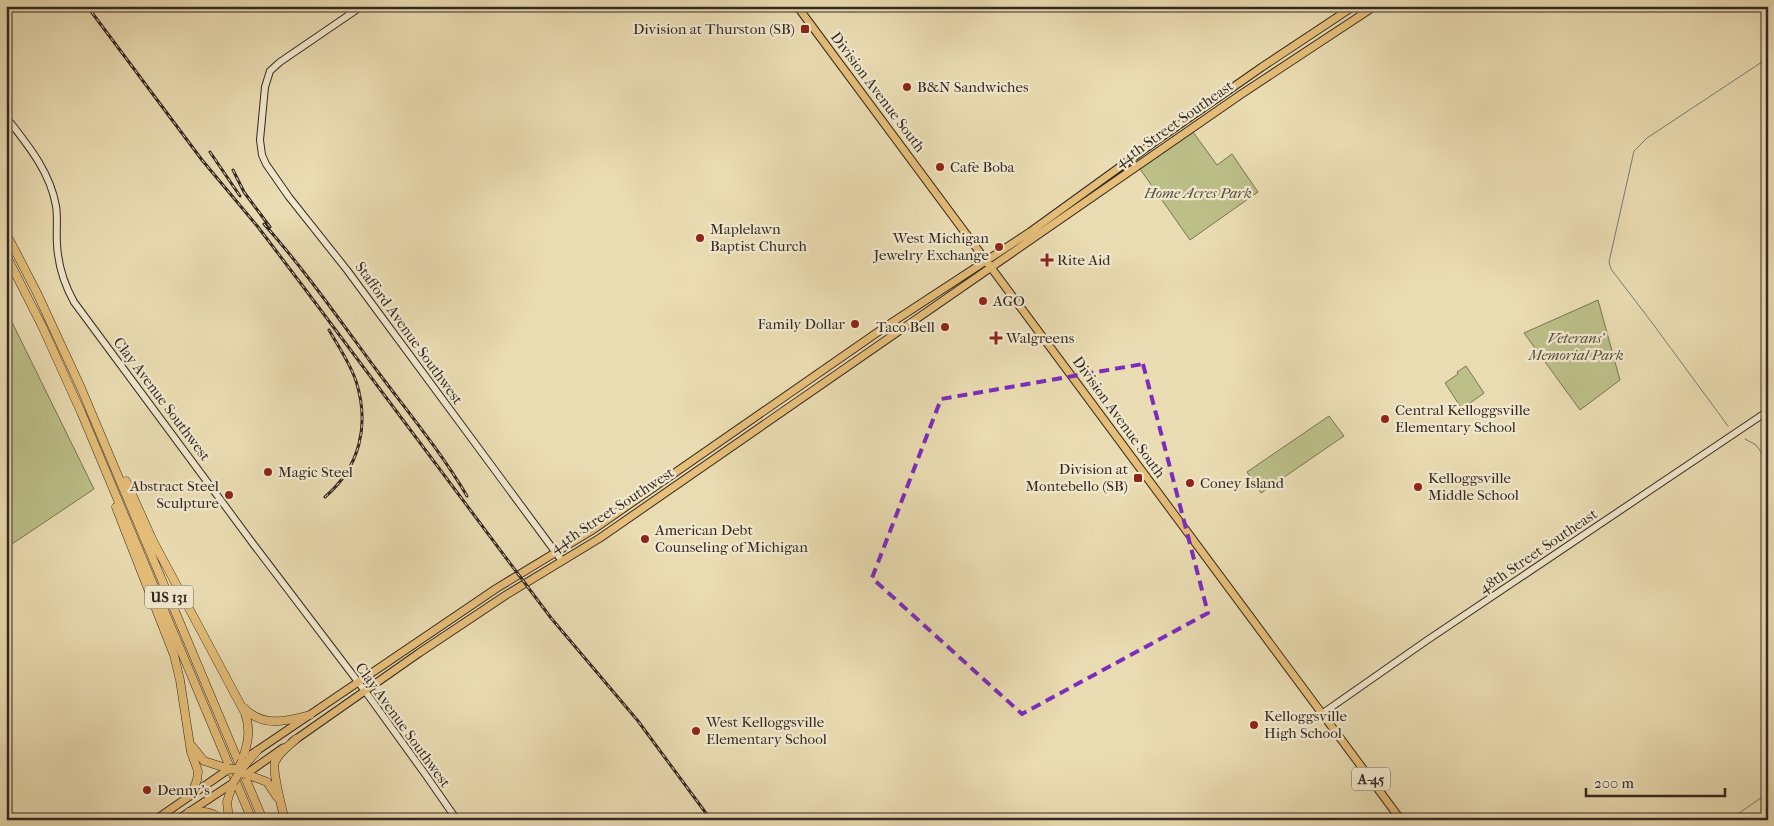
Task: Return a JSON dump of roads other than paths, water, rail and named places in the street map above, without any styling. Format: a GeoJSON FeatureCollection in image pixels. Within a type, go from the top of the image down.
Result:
{"type":"FeatureCollection","features":[{"type":"Feature","properties":{"kind":"highway","name":"US 131"},"geometry":{"type":"LineString","coordinates":[[6,233],[56,333],[97,426],[263,820]]}},
{"type":"Feature","properties":{"kind":"highway","name":"US 131"},"geometry":{"type":"LineString","coordinates":[[6,255],[49,342],[103,464],[252,820]]}},
{"type":"Feature","properties":{"kind":"highway"},"geometry":{"type":"LineString","coordinates":[[97,426],[154,541],[245,713],[249,726],[249,738],[246,757],[231,787],[227,808],[229,820]]}},
{"type":"Feature","properties":{"kind":"highway"},"geometry":{"type":"LineString","coordinates":[[103,464],[119,518],[174,655],[191,752],[197,767],[198,777],[191,795]]}},
{"type":"Feature","properties":{"kind":"highway"},"geometry":{"type":"LineString","coordinates":[[237,697],[250,713],[264,720],[282,722],[310,715]]}},
{"type":"Feature","properties":{"kind":"highway"},"geometry":{"type":"LineString","coordinates":[[284,818],[274,774],[274,766],[281,753],[296,739]]}},
{"type":"Feature","properties":{"kind":"highway"},"geometry":{"type":"LineString","coordinates":[[191,745],[204,761],[267,782],[273,789],[284,818]]}},
{"type":"Feature","properties":{"kind":"highway"},"geometry":{"type":"LineString","coordinates":[[246,757],[256,751]]}},
{"type":"Feature","properties":{"kind":"highway"},"geometry":{"type":"LineString","coordinates":[[188,812],[208,812],[221,820]]}},
{"type":"Feature","properties":{"kind":"main road","name":"Division Avenue South"},"geometry":{"type":"LineString","coordinates":[[797,6],[1401,820]]}},
{"type":"Feature","properties":{"kind":"main road","name":"44th Street Southeast"},"geometry":{"type":"LineString","coordinates":[[985,261],[1030,232],[1225,92],[1354,6]]}},
{"type":"Feature","properties":{"kind":"main road","name":"44th Street Southeast"},"geometry":{"type":"LineString","coordinates":[[991,268],[1240,95],[1375,6]]}},
{"type":"Feature","properties":{"kind":"main road"},"geometry":{"type":"LineString","coordinates":[[1240,95],[1240,86],[1243,80]]}},
{"type":"Feature","properties":{"kind":"main road"},"geometry":{"type":"LineString","coordinates":[[1223,107],[1227,98],[1225,92]]}},
{"type":"Feature","properties":{"kind":"main road","name":"44th Street Southwest"},"geometry":{"type":"LineString","coordinates":[[256,751],[484,597],[598,526],[860,344],[985,261]]}},
{"type":"Feature","properties":{"kind":"main road","name":"44th Street Southwest"},"geometry":{"type":"LineString","coordinates":[[155,820],[191,795],[296,739],[506,595],[600,538],[991,268]]}},
{"type":"Feature","properties":{"kind":"main road"},"geometry":{"type":"LineString","coordinates":[[884,342],[889,332],[888,325]]}},
{"type":"Feature","properties":{"kind":"main road"},"geometry":{"type":"LineString","coordinates":[[860,344],[860,358]]}},
{"type":"Feature","properties":{"kind":"main road"},"geometry":{"type":"LineString","coordinates":[[838,373],[843,365],[843,356]]}},
{"type":"Feature","properties":{"kind":"main road"},"geometry":{"type":"LineString","coordinates":[[689,476],[688,470],[703,453]]}},
{"type":"Feature","properties":{"kind":"main road"},"geometry":{"type":"LineString","coordinates":[[176,820],[231,787]]}},
{"type":"Feature","properties":{"kind":"main road"},"geometry":{"type":"LineString","coordinates":[[162,820],[168,813],[168,810]]}},
{"type":"Feature","properties":{"kind":"street","name":"Stafford Avenue Southwest"},"geometry":{"type":"LineString","coordinates":[[362,6],[270,71],[266,82],[261,148],[266,164],[353,278],[562,561]]}},
{"type":"Feature","properties":{"kind":"street","name":"Clay Avenue Southwest"},"geometry":{"type":"LineString","coordinates":[[6,116],[38,162],[50,185],[57,215],[59,260],[64,282],[74,302],[365,691],[457,820]]}},
{"type":"Feature","properties":{"kind":"street","name":"48th Street Southeast"},"geometry":{"type":"LineString","coordinates":[[1323,713],[1768,410]]}},
{"type":"Feature","properties":{"kind":"street"},"geometry":{"type":"LineString","coordinates":[[6,813],[11,820]]}},
{"type":"Feature","properties":{"kind":"waterway"},"geometry":{"type":"LineString","coordinates":[[1728,426],[1611,269],[1609,262],[1634,151],[1647,138],[1768,58]]}},
{"type":"Feature","properties":{"kind":"waterway"},"geometry":{"type":"LineString","coordinates":[[1745,439],[1756,445],[1768,462]]}},
{"type":"Feature","properties":{"kind":"waterway"},"geometry":{"type":"LineString","coordinates":[[1729,820],[1768,793]]}},
{"type":"Feature","properties":{"kind":"railway"},"geometry":{"type":"LineString","coordinates":[[87,6],[202,160],[258,227],[302,285],[551,618],[638,721],[711,820]]}},
{"type":"Feature","properties":{"kind":"railway"},"geometry":{"type":"LineString","coordinates":[[210,152],[240,196]]}},
{"type":"Feature","properties":{"kind":"railway"},"geometry":{"type":"LineString","coordinates":[[233,170],[244,192],[270,227]]}},
{"type":"Feature","properties":{"kind":"railway"},"geometry":{"type":"LineString","coordinates":[[264,224],[322,296],[435,448],[467,496]]}},
{"type":"Feature","properties":{"kind":"railway"},"geometry":{"type":"LineString","coordinates":[[325,497],[347,472],[354,459],[362,429],[362,413],[356,381],[329,330]]}},
{"type":"Feature","properties":{"kind":"place","name":"Division at Thurston (SB)"},"geometry":{"type":"Point","coordinates":[805,29]}},
{"type":"Feature","properties":{"kind":"place","name":"B&N Sandwiches"},"geometry":{"type":"Point","coordinates":[907,87]}},
{"type":"Feature","properties":{"kind":"place","name":"Cafe Boba"},"geometry":{"type":"Point","coordinates":[940,167]}},
{"type":"Feature","properties":{"kind":"place","name":"Maplelawn Baptist Church"},"geometry":{"type":"Point","coordinates":[700,238]}},
{"type":"Feature","properties":{"kind":"place","name":"West Michigan Jewelry Exchange"},"geometry":{"type":"Point","coordinates":[999,247]}},
{"type":"Feature","properties":{"kind":"place","name":"Rite Aid"},"geometry":{"type":"Point","coordinates":[1047,260]}},
{"type":"Feature","properties":{"kind":"place","name":"AGO"},"geometry":{"type":"Point","coordinates":[983,301]}},
{"type":"Feature","properties":{"kind":"place","name":"Family Dollar"},"geometry":{"type":"Point","coordinates":[855,324]}},
{"type":"Feature","properties":{"kind":"place","name":"Taco Bell"},"geometry":{"type":"Point","coordinates":[945,327]}},
{"type":"Feature","properties":{"kind":"place","name":"Walgreens"},"geometry":{"type":"Point","coordinates":[996,338]}},
{"type":"Feature","properties":{"kind":"place","name":"Central Kelloggsville Elementary School"},"geometry":{"type":"Point","coordinates":[1385,419]}},
{"type":"Feature","properties":{"kind":"place","name":"Magic Steel"},"geometry":{"type":"Point","coordinates":[268,472]}},
{"type":"Feature","properties":{"kind":"place","name":"Division at Montebello (SB)"},"geometry":{"type":"Point","coordinates":[1138,478]}},
{"type":"Feature","properties":{"kind":"place","name":"Coney Island"},"geometry":{"type":"Point","coordinates":[1190,483]}},
{"type":"Feature","properties":{"kind":"place","name":"Kelloggsville Middle School"},"geometry":{"type":"Point","coordinates":[1418,487]}},
{"type":"Feature","properties":{"kind":"place","name":"Abstract Steel Sculpture"},"geometry":{"type":"Point","coordinates":[229,495]}},
{"type":"Feature","properties":{"kind":"place","name":"American Debt Counseling of Michigan"},"geometry":{"type":"Point","coordinates":[645,539]}},
{"type":"Feature","properties":{"kind":"place","name":"Kelloggsville High School"},"geometry":{"type":"Point","coordinates":[1254,725]}},
{"type":"Feature","properties":{"kind":"place","name":"West Kelloggsville Elementary School"},"geometry":{"type":"Point","coordinates":[696,731]}},
{"type":"Feature","properties":{"kind":"place","name":"Denny's"},"geometry":{"type":"Point","coordinates":[147,790]}},
{"type":"Feature","properties":{"kind":"park label","name":"Home Acres Park"},"geometry":{"type":"Point","coordinates":[1198,193]}},
{"type":"Feature","properties":{"kind":"park label","name":"Veterans' Memorial Park"},"geometry":{"type":"Point","coordinates":[1576,346]}}]}
